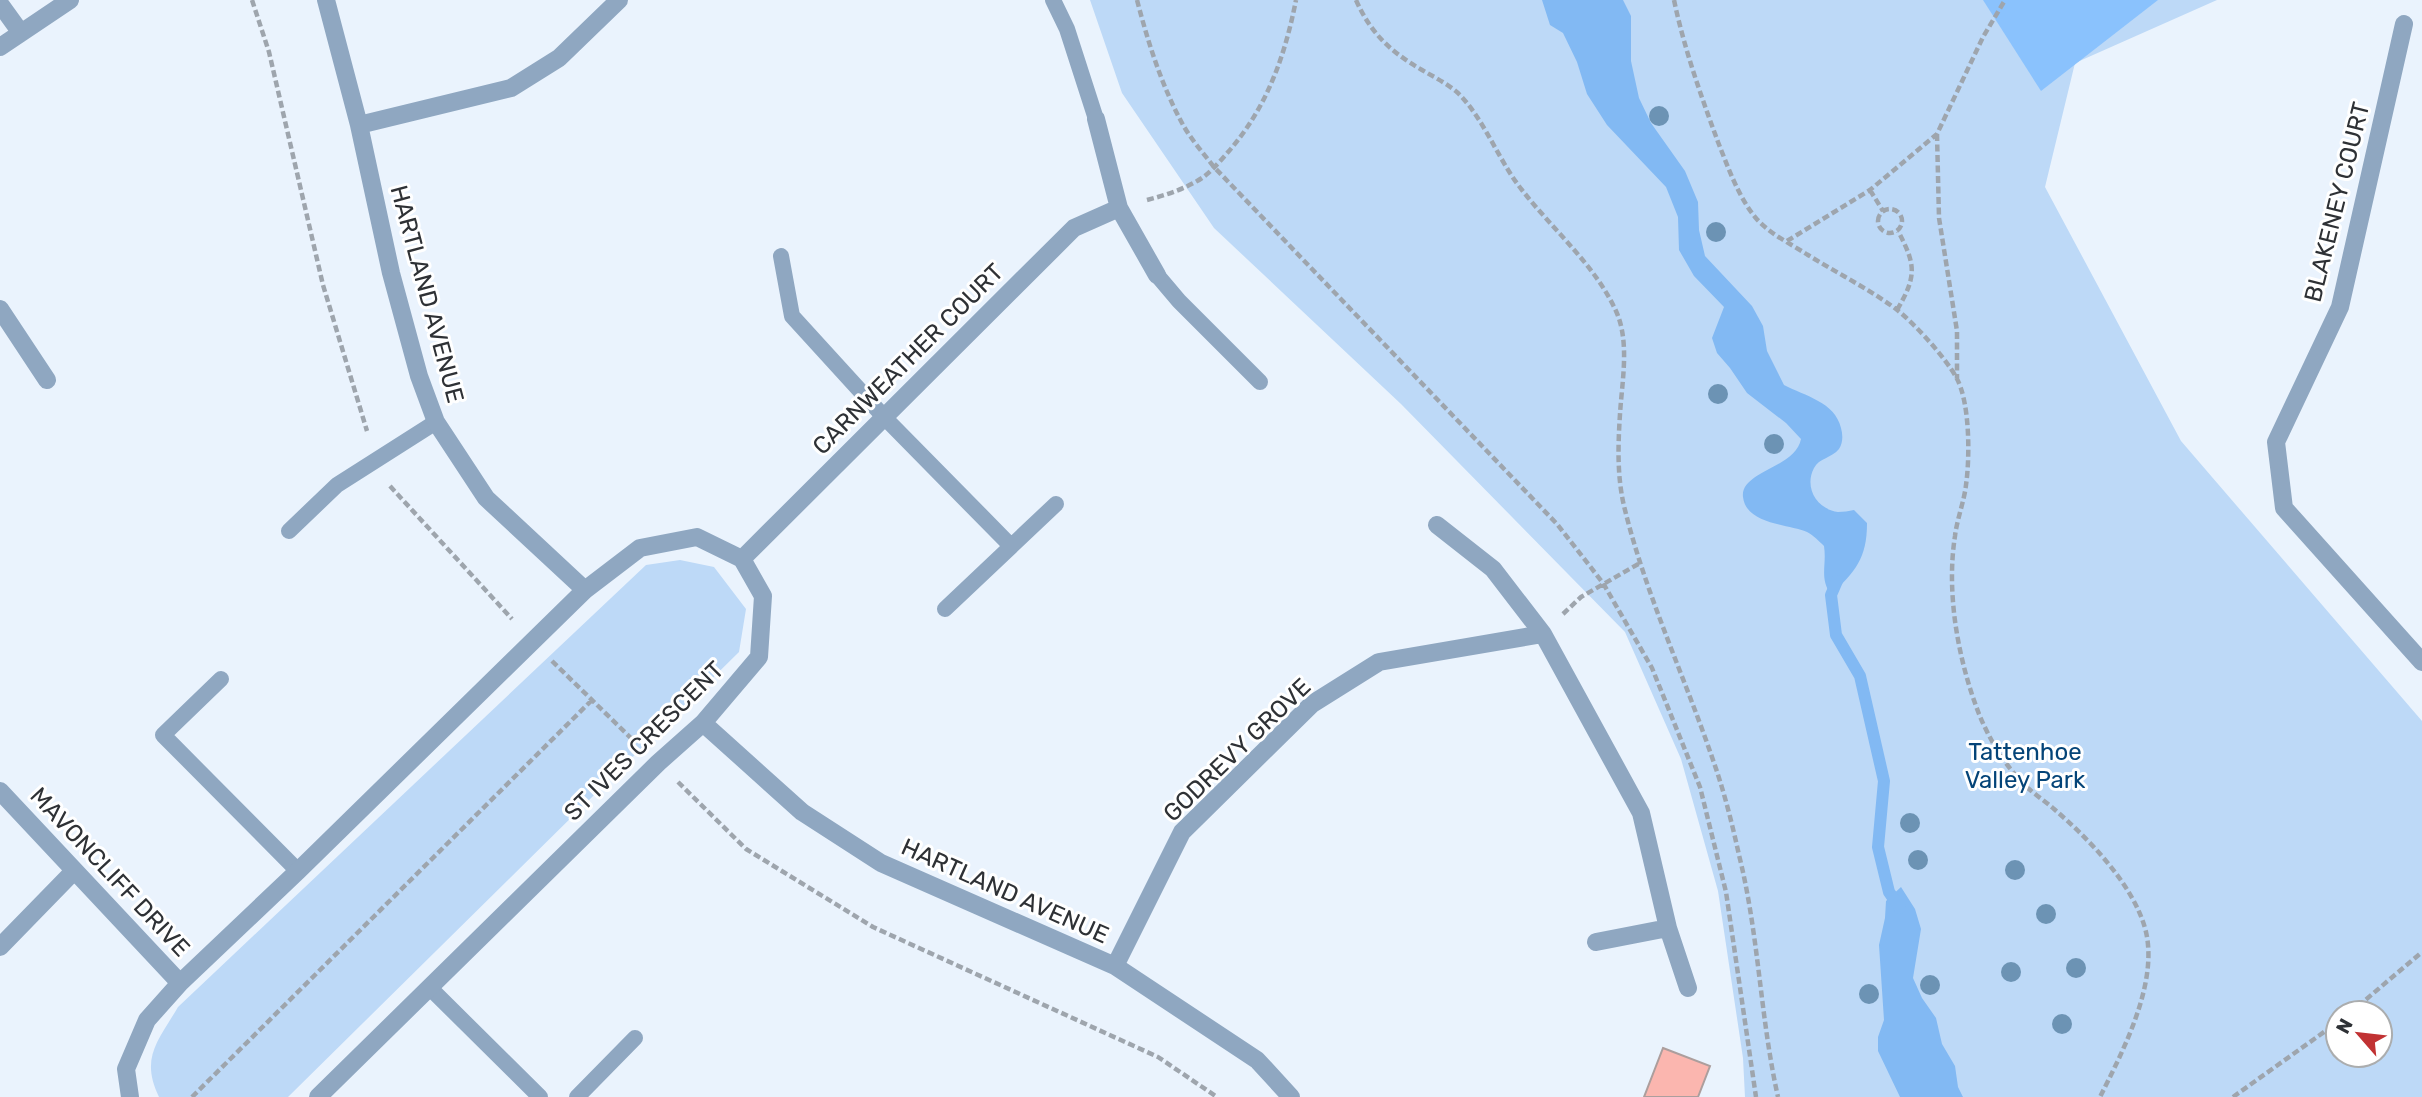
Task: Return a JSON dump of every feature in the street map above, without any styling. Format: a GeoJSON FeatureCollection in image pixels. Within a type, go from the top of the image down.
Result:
{"type":"FeatureCollection","features":[{"type":"Feature","properties":{"kind":"street"},"geometry":{"type":"LineString","coordinates":[[0,47],[70,0]]}},
{"type":"Feature","properties":{"kind":"street","name":"HARTLAND AVENUE"},"geometry":{"type":"LineString","coordinates":[[326,0],[359,125],[391,273],[419,376],[436,422],[486,498],[585,590]]}},
{"type":"Feature","properties":{"kind":"street"},"geometry":{"type":"LineString","coordinates":[[359,125],[510,88],[559,58],[619,0]]}},
{"type":"Feature","properties":{"kind":"street"},"geometry":{"type":"LineString","coordinates":[[0,4],[21,33]]}},
{"type":"Feature","properties":{"kind":"street","name":"BLAKENEY COURT"},"geometry":{"type":"LineString","coordinates":[[2404,24],[2340,307],[2276,442],[2284,508],[2422,662]]}},
{"type":"Feature","properties":{"kind":"street"},"geometry":{"type":"LineString","coordinates":[[1096,119],[1119,208],[1157,275]]}},
{"type":"Feature","properties":{"kind":"street","name":"CARNWEATHER COURT"},"geometry":{"type":"LineString","coordinates":[[742,559],[1074,228],[1119,208]]}},
{"type":"Feature","properties":{"kind":"street"},"geometry":{"type":"LineString","coordinates":[[0,309],[47,380]]}},
{"type":"Feature","properties":{"kind":"street"},"geometry":{"type":"LineString","coordinates":[[1437,525],[1493,569],[1543,634],[1641,813],[1668,928],[1688,988]]}},
{"type":"Feature","properties":{"kind":"street"},"geometry":{"type":"LineString","coordinates":[[180,983],[585,590],[640,548],[697,537],[742,559]]}},
{"type":"Feature","properties":{"kind":"street","name":"ST IVES CRESCENT"},"geometry":{"type":"LineString","coordinates":[[318,1097],[658,763],[703,723],[759,657],[763,596],[742,559]]}},
{"type":"Feature","properties":{"kind":"street","name":"GODREVY GROVE"},"geometry":{"type":"LineString","coordinates":[[1115,966],[1182,832],[1312,704],[1379,662],[1543,634]]}},
{"type":"Feature","properties":{"kind":"street","name":"HARTLAND AVENUE"},"geometry":{"type":"LineString","coordinates":[[703,723],[802,812],[881,863],[1115,966],[1257,1060],[1291,1097]]}},
{"type":"Feature","properties":{"kind":"street","name":"MAVONCLIFF DRIVE"},"geometry":{"type":"LineString","coordinates":[[0,791],[180,983],[147,1020],[126,1069],[130,1097]]}},
{"type":"Feature","properties":{"kind":"street"},"geometry":{"type":"LineString","coordinates":[[0,947],[74,871]]}},
{"type":"Feature","properties":{"kind":"street"},"geometry":{"type":"LineString","coordinates":[[1596,942],[1668,928]]}},
{"type":"Feature","properties":{"kind":"lane"},"geometry":{"type":"LineString","coordinates":[[1053,0],[1068,29],[1096,119]]}},
{"type":"Feature","properties":{"kind":"lane"},"geometry":{"type":"LineString","coordinates":[[781,256],[792,316],[885,418],[1011,546]]}},
{"type":"Feature","properties":{"kind":"lane"},"geometry":{"type":"LineString","coordinates":[[1157,275],[1179,301],[1260,382]]}},
{"type":"Feature","properties":{"kind":"lane"},"geometry":{"type":"LineString","coordinates":[[289,531],[337,485],[436,422]]}},
{"type":"Feature","properties":{"kind":"lane"},"geometry":{"type":"LineString","coordinates":[[945,609],[1056,504]]}},
{"type":"Feature","properties":{"kind":"lane"},"geometry":{"type":"LineString","coordinates":[[221,679],[163,734],[298,871]]}},
{"type":"Feature","properties":{"kind":"lane"},"geometry":{"type":"LineString","coordinates":[[430,988],[540,1097]]}},
{"type":"Feature","properties":{"kind":"lane"},"geometry":{"type":"LineString","coordinates":[[577,1097],[635,1038]]}},
{"type":"Feature","properties":{"kind":"path"},"geometry":{"type":"LineString","coordinates":[[252,0],[269,52],[323,285],[381,477],[532,641],[746,849],[873,927],[1158,1057],[1217,1097]]}},
{"type":"Feature","properties":{"kind":"path"},"geometry":{"type":"LineString","coordinates":[[1137,0],[1150,48],[1183,125],[1214,167],[1540,506],[1604,583],[1652,668],[1700,787],[1726,892],[1756,1097]]}},
{"type":"Feature","properties":{"kind":"path"},"geometry":{"type":"LineString","coordinates":[[1119,208],[1171,194],[1203,177],[1246,131],[1276,76],[1296,0]]}},
{"type":"Feature","properties":{"kind":"path"},"geometry":{"type":"LineString","coordinates":[[1356,0],[1384,45],[1457,93],[1476,116],[1495,151],[1521,189],[1603,287],[1618,314],[1624,370],[1618,447],[1619,479],[1640,563],[1714,763],[1740,856],[1752,922],[1768,1049],[1778,1097]]}},
{"type":"Feature","properties":{"kind":"path"},"geometry":{"type":"LineString","coordinates":[[1674,0],[1692,68],[1729,170],[1756,219],[1786,241],[1897,310],[1935,349],[1958,379]]}},
{"type":"Feature","properties":{"kind":"path"},"geometry":{"type":"LineString","coordinates":[[1786,241],[1870,190],[1937,134],[1983,37],[2006,0]]}},
{"type":"Feature","properties":{"kind":"path"},"geometry":{"type":"LineString","coordinates":[[1937,134],[1939,218],[1956,331],[1958,379],[1969,442],[1966,486],[1954,536],[1952,592],[1963,660],[1979,714],[2001,758],[2026,787],[2074,829],[2115,872],[2134,898],[2146,933],[2147,970],[2139,1012],[2100,1097]]}},
{"type":"Feature","properties":{"kind":"path"},"geometry":{"type":"LineString","coordinates":[[1870,190],[1883,211]]}},
{"type":"Feature","properties":{"kind":"path"},"geometry":{"type":"LineString","coordinates":[[1891,209],[1899,212],[1902,223],[1898,230],[1886,233],[1880,228],[1878,217],[1883,211],[1891,209]]}},
{"type":"Feature","properties":{"kind":"path"},"geometry":{"type":"LineString","coordinates":[[1897,310],[1912,279],[1909,252],[1898,230]]}},
{"type":"Feature","properties":{"kind":"path"},"geometry":{"type":"LineString","coordinates":[[1543,634],[1581,597],[1640,563]]}},
{"type":"Feature","properties":{"kind":"path"},"geometry":{"type":"LineString","coordinates":[[192,1097],[592,701]]}},
{"type":"Feature","properties":{"kind":"path"},"geometry":{"type":"LineString","coordinates":[[2367,999],[2422,952]]}},
{"type":"Feature","properties":{"kind":"path"},"geometry":{"type":"LineString","coordinates":[[2233,1097],[2324,1032]]}},
{"type":"Feature","properties":{"kind":"green space","name":"Tattenhoe Valley Park"},"geometry":{"type":"Polygon","coordinates":[[[1090,0],[2217,0],[2075,63],[2045,187],[2181,441],[2422,721],[2422,1097],[1745,1097],[1743,1058],[1718,891],[1681,759],[1625,632],[1401,404],[1214,228],[1122,93],[1090,0]]]}},
{"type":"Feature","properties":{"kind":"green space"},"geometry":{"type":"Polygon","coordinates":[[[680,560],[714,567],[746,609],[739,652],[288,1097],[159,1097],[151,1071],[151,1060],[158,1040],[178,1007],[646,565],[680,560]]]}},
{"type":"Feature","properties":{"kind":"shaded area"},"geometry":{"type":"Polygon","coordinates":[[[1542,0],[1623,0],[1631,16],[1631,61],[1639,98],[1651,123],[1685,171],[1698,202],[1699,230],[1705,256],[1752,306],[1763,326],[1767,351],[1784,385],[1826,406],[1838,419],[1842,433],[1841,444],[1836,452],[1814,468],[1811,489],[1824,507],[1838,512],[1854,510],[1867,523],[1865,546],[1858,564],[1831,595],[1824,577],[1824,546],[1807,532],[1759,518],[1751,513],[1743,497],[1744,488],[1750,481],[1789,457],[1797,449],[1801,439],[1786,423],[1747,393],[1717,353],[1712,338],[1724,307],[1694,276],[1679,250],[1678,217],[1666,187],[1607,125],[1587,94],[1577,62],[1563,33],[1550,25],[1542,0]]]}},
{"type":"Feature","properties":{"kind":"shaded area"},"geometry":{"type":"Polygon","coordinates":[[[1983,0],[2158,0],[2041,91],[1983,0]]]}},
{"type":"Feature","properties":{"kind":"shaded area"},"geometry":{"type":"Polygon","coordinates":[[[1901,887],[1915,909],[1921,929],[1913,978],[1922,998],[1936,1018],[1942,1044],[1955,1066],[1958,1087],[1963,1097],[1900,1097],[1878,1051],[1878,1037],[1884,1020],[1879,945],[1886,901],[1901,887]]]}},
{"type":"Feature","properties":{"kind":"building"},"geometry":{"type":"Polygon","coordinates":[[[1663,1048],[1710,1066],[1698,1097],[1644,1097],[1663,1048]]]}},
{"type":"Feature","properties":{"kind":"waterway"},"geometry":{"type":"LineString","coordinates":[[1837,581],[1831,595],[1836,635],[1860,676],[1884,781],[1878,847],[1889,892],[1900,908]]}}]}
